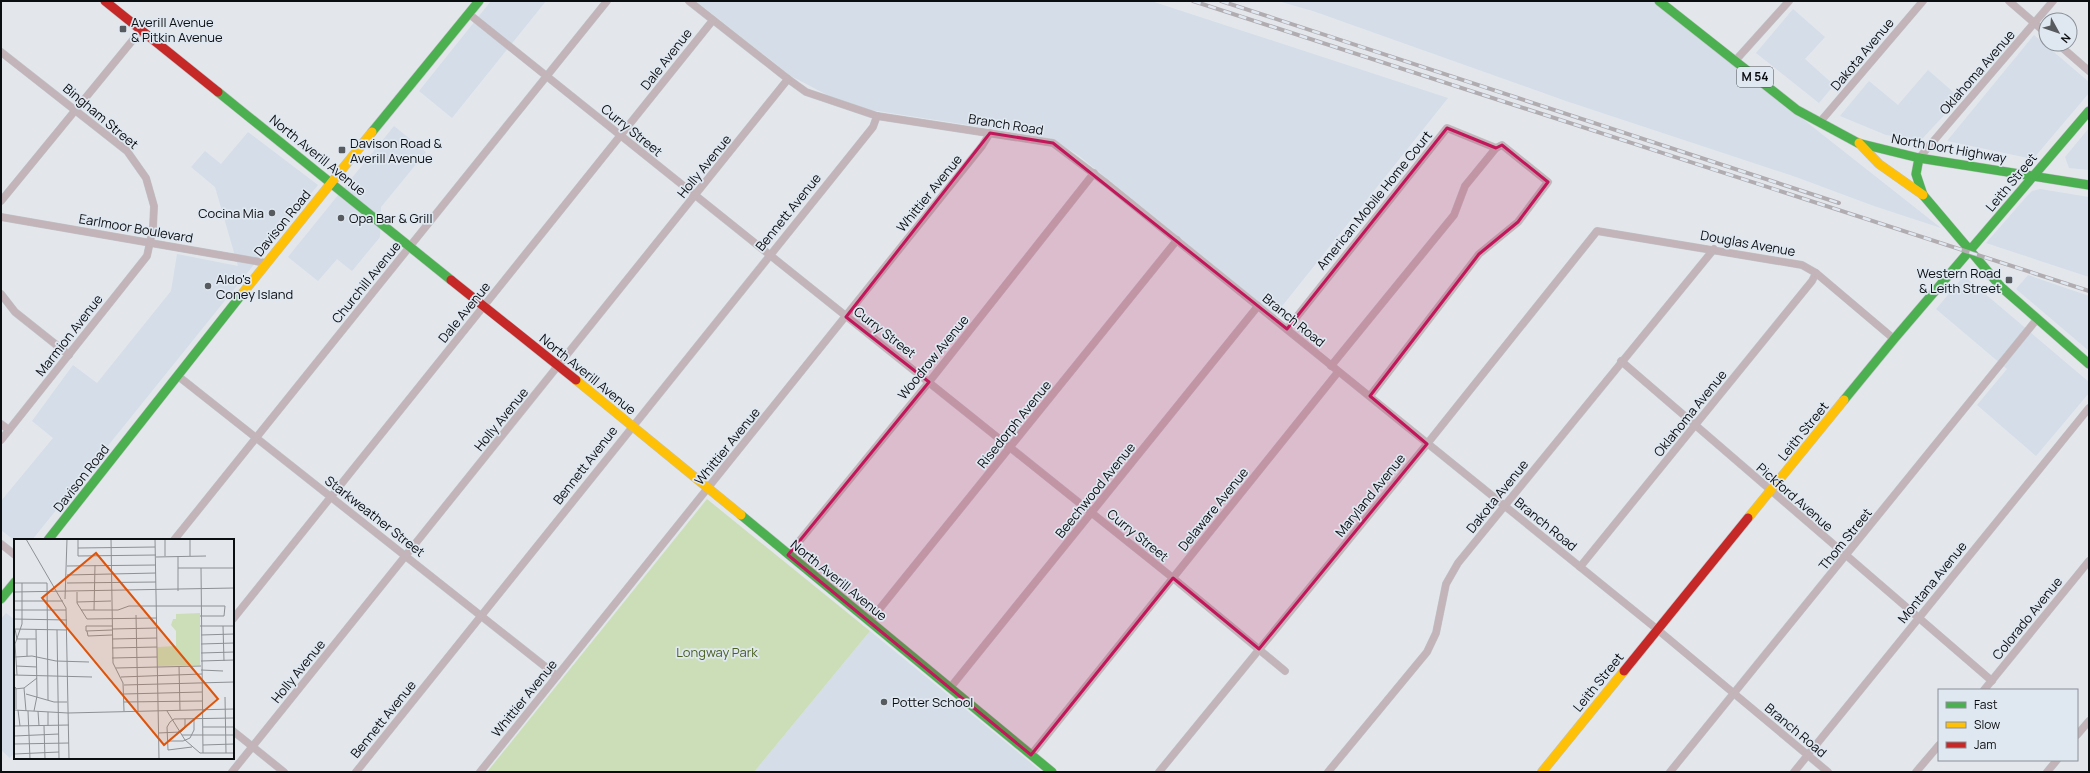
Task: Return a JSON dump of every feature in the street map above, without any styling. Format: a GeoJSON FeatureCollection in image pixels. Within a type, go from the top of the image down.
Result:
{"type":"FeatureCollection","features":[{"type":"Feature","properties":{"kind":"street","name":"North Averill Avenue"},"geometry":{"type":"LineString","coordinates":[[105,1],[632,426],[1052,772]]}},
{"type":"Feature","properties":{"kind":"street","name":"Davison Road"},"geometry":{"type":"LineString","coordinates":[[49,539],[266,263],[479,1]]}},
{"type":"Feature","properties":{"kind":"street","name":"Churchill Avenue"},"geometry":{"type":"LineString","coordinates":[[175,539],[607,1]]}},
{"type":"Feature","properties":{"kind":"street","name":"Branch Road"},"geometry":{"type":"LineString","coordinates":[[690,1],[806,92],[876,116],[1053,144],[1094,173],[1338,372],[1370,396],[1427,444],[1658,630],[1828,772]]}},
{"type":"Feature","properties":{"kind":"street","name":"North Dort Highway"},"geometry":{"type":"LineString","coordinates":[[1659,1],[1797,110],[1858,143],[1919,158],[2089,185]]}},
{"type":"Feature","properties":{"kind":"street"},"geometry":{"type":"LineString","coordinates":[[1735,61],[1788,1]]}},
{"type":"Feature","properties":{"kind":"street","name":"Dakota Avenue"},"geometry":{"type":"LineString","coordinates":[[1820,122],[1923,1]]}},
{"type":"Feature","properties":{"kind":"street"},"geometry":{"type":"LineString","coordinates":[[2009,1],[2038,26]]}},
{"type":"Feature","properties":{"kind":"street","name":"Oklahoma Avenue"},"geometry":{"type":"LineString","coordinates":[[1919,158],[2053,1]]}},
{"type":"Feature","properties":{"kind":"street","name":"Curry Street"},"geometry":{"type":"LineString","coordinates":[[469,14],[1173,578],[1286,671]]}},
{"type":"Feature","properties":{"kind":"street","name":"Dale Avenue"},"geometry":{"type":"LineString","coordinates":[[234,618],[713,20]]}},
{"type":"Feature","properties":{"kind":"street"},"geometry":{"type":"LineString","coordinates":[[1,201],[77,110],[140,30]]}},
{"type":"Feature","properties":{"kind":"street"},"geometry":{"type":"LineString","coordinates":[[2067,52],[2089,71]]}},
{"type":"Feature","properties":{"kind":"street","name":"Bingham Street"},"geometry":{"type":"LineString","coordinates":[[1,53],[77,110],[127,151],[146,178],[154,206],[151,243]]}},
{"type":"Feature","properties":{"kind":"street","name":"Holly Avenue"},"geometry":{"type":"LineString","coordinates":[[232,772],[788,79]]}},
{"type":"Feature","properties":{"kind":"street","name":"Leith Street"},"geometry":{"type":"LineString","coordinates":[[1542,772],[1894,339],[2089,110]]}},
{"type":"Feature","properties":{"kind":"street","name":"Bennett Avenue"},"geometry":{"type":"LineString","coordinates":[[356,772],[873,127],[876,116]]}},
{"type":"Feature","properties":{"kind":"street","name":"American Mobile Home Court"},"geometry":{"type":"LineString","coordinates":[[1287,329],[1447,128],[1496,148],[1502,145],[1548,182],[1518,222],[1479,254],[1370,396]]}},
{"type":"Feature","properties":{"kind":"street","name":"Whittier Avenue"},"geometry":{"type":"LineString","coordinates":[[480,772],[978,152],[990,133]]}},
{"type":"Feature","properties":{"kind":"street"},"geometry":{"type":"LineString","coordinates":[[1858,143],[1879,164],[1923,195],[2001,287],[2089,364]]}},
{"type":"Feature","properties":{"kind":"street"},"geometry":{"type":"LineString","coordinates":[[1331,366],[1454,215],[1465,186],[1496,148]]}},
{"type":"Feature","properties":{"kind":"street"},"geometry":{"type":"LineString","coordinates":[[1919,158],[1916,174],[1923,195]]}},
{"type":"Feature","properties":{"kind":"street","name":"Woodrow Avenue"},"geometry":{"type":"LineString","coordinates":[[788,555],[1094,173]]}},
{"type":"Feature","properties":{"kind":"street","name":"Earlmoor Boulevard"},"geometry":{"type":"LineString","coordinates":[[1,217],[266,263]]}},
{"type":"Feature","properties":{"kind":"street","name":"Douglas Avenue"},"geometry":{"type":"LineString","coordinates":[[1597,231],[1802,264],[1816,273],[1894,339]]}},
{"type":"Feature","properties":{"kind":"street","name":"Maryland Avenue"},"geometry":{"type":"LineString","coordinates":[[1159,772],[1427,444],[1597,231]]}},
{"type":"Feature","properties":{"kind":"street","name":"Risedorph Avenue"},"geometry":{"type":"LineString","coordinates":[[869,622],[1177,240]]}},
{"type":"Feature","properties":{"kind":"street","name":"Marmion Avenue"},"geometry":{"type":"LineString","coordinates":[[1,440],[147,256],[151,243]]}},
{"type":"Feature","properties":{"kind":"street","name":"Dakota Avenue"},"geometry":{"type":"LineString","coordinates":[[1328,772],[1427,652],[1436,633],[1446,584],[1458,563],[1621,361],[1714,249]]}},
{"type":"Feature","properties":{"kind":"street","name":"Oklahoma Avenue"},"geometry":{"type":"LineString","coordinates":[[1580,567],[1812,281],[1816,273]]}},
{"type":"Feature","properties":{"kind":"street"},"geometry":{"type":"LineString","coordinates":[[1,294],[15,312],[69,355]]}},
{"type":"Feature","properties":{"kind":"street","name":"Beechwood Avenue"},"geometry":{"type":"LineString","coordinates":[[950,688],[1258,306]]}},
{"type":"Feature","properties":{"kind":"street","name":"Thom Street"},"geometry":{"type":"LineString","coordinates":[[1670,772],[2037,320]]}},
{"type":"Feature","properties":{"kind":"street","name":"Pickford Avenue"},"geometry":{"type":"LineString","coordinates":[[1621,361],[1771,492],[1992,681]]}},
{"type":"Feature","properties":{"kind":"street","name":"Delaware Avenue"},"geometry":{"type":"LineString","coordinates":[[1032,755],[1338,372]]}},
{"type":"Feature","properties":{"kind":"street","name":"Starkweather Street"},"geometry":{"type":"LineString","coordinates":[[178,376],[557,676]]}},
{"type":"Feature","properties":{"kind":"street","name":"Montana Avenue"},"geometry":{"type":"LineString","coordinates":[[1794,772],[2089,408]]}},
{"type":"Feature","properties":{"kind":"street"},"geometry":{"type":"LineString","coordinates":[[1,424],[9,430]]}},
{"type":"Feature","properties":{"kind":"street"},"geometry":{"type":"LineString","coordinates":[[1,544],[14,554]]}},
{"type":"Feature","properties":{"kind":"street","name":"Colorado Avenue"},"geometry":{"type":"LineString","coordinates":[[1985,689],[2089,561]]}},
{"type":"Feature","properties":{"kind":"street"},"geometry":{"type":"LineString","coordinates":[[1,599],[14,583]]}},
{"type":"Feature","properties":{"kind":"street"},"geometry":{"type":"LineString","coordinates":[[2078,735],[2089,721]]}},
{"type":"Feature","properties":{"kind":"street"},"geometry":{"type":"LineString","coordinates":[[234,732],[284,772]]}},
{"type":"Feature","properties":{"kind":"street"},"geometry":{"type":"LineString","coordinates":[[1916,772],[1938,746]]}},
{"type":"Feature","properties":{"kind":"street"},"geometry":{"type":"LineString","coordinates":[[2048,772],[2056,761]]}},
{"type":"Feature","properties":{"kind":"highlighted area"},"geometry":{"type":"Polygon","coordinates":[[[1447,128],[1496,148],[1502,145],[1548,182],[1518,222],[1479,254],[1370,396],[1427,444],[1259,649],[1173,578],[1031,755],[788,555],[929,382],[846,317],[990,133],[1053,143],[1287,329],[1447,128]]]}},
{"type":"Feature","properties":{"kind":"shaded area"},"geometry":{"type":"Polygon","coordinates":[[[491,1],[546,1],[452,118],[419,91],[491,1]]]}},
{"type":"Feature","properties":{"kind":"shaded area"},"geometry":{"type":"Polygon","coordinates":[[[696,1],[1151,1],[1448,98],[1275,315],[1078,155],[1060,144],[1032,135],[871,110],[831,97],[791,76],[696,1]]]}},
{"type":"Feature","properties":{"kind":"shaded area"},"geometry":{"type":"Polygon","coordinates":[[[1278,1],[1653,1],[1941,228],[1874,206],[1796,177],[1566,101],[1313,11],[1278,1]]]}},
{"type":"Feature","properties":{"kind":"shaded area"},"geometry":{"type":"Polygon","coordinates":[[[1793,9],[1825,37],[1805,59],[1834,85],[1819,103],[1756,53],[1793,9]]]}},
{"type":"Feature","properties":{"kind":"shaded area"},"geometry":{"type":"Polygon","coordinates":[[[2034,35],[2038,38],[2038,52],[2054,52],[2089,82],[2089,93],[2033,159],[1947,141],[2034,35]]]}},
{"type":"Feature","properties":{"kind":"shaded area"},"geometry":{"type":"Polygon","coordinates":[[[1928,70],[1960,98],[1921,140],[1886,135],[1840,116],[1869,81],[1898,105],[1928,70]]]}},
{"type":"Feature","properties":{"kind":"shaded area"},"geometry":{"type":"Polygon","coordinates":[[[394,126],[426,152],[381,207],[380,237],[352,271],[337,259],[318,281],[288,257],[394,126]]]}},
{"type":"Feature","properties":{"kind":"shaded area"},"geometry":{"type":"Polygon","coordinates":[[[2089,128],[2089,170],[2069,168],[2065,157],[2089,128]]]}},
{"type":"Feature","properties":{"kind":"shaded area"},"geometry":{"type":"Polygon","coordinates":[[[248,132],[318,185],[33,539],[14,539],[14,540],[1,530],[1,501],[53,438],[32,421],[73,365],[97,383],[171,291],[177,254],[238,266],[215,187],[191,167],[205,151],[221,164],[248,132]]]}},
{"type":"Feature","properties":{"kind":"shaded area"},"geometry":{"type":"Polygon","coordinates":[[[2040,189],[2089,197],[2089,277],[1986,243],[2032,191],[2040,189]]]}},
{"type":"Feature","properties":{"kind":"shaded area"},"geometry":{"type":"Polygon","coordinates":[[[2028,275],[2089,296],[2089,351],[2016,289],[2028,275]]]}},
{"type":"Feature","properties":{"kind":"shaded area"},"geometry":{"type":"Polygon","coordinates":[[[1964,276],[2089,382],[2089,393],[2036,456],[1977,405],[2007,369],[1936,309],[1964,276]]]}},
{"type":"Feature","properties":{"kind":"shaded area"},"geometry":{"type":"Polygon","coordinates":[[[6,613],[14,619],[14,753],[10,758],[1,750],[1,619],[6,613]]]}},
{"type":"Feature","properties":{"kind":"shaded area","name":"Potter School"},"geometry":{"type":"Polygon","coordinates":[[[870,631],[1042,772],[754,772],[870,631]]]}},
{"type":"Feature","properties":{"kind":"green space","name":"Longway Park"},"geometry":{"type":"Polygon","coordinates":[[[707,499],[870,631],[754,772],[487,772],[707,499]]]}},
{"type":"Feature","properties":{"kind":"railway"},"geometry":{"type":"LineString","coordinates":[[1193,1],[2089,291]]}},
{"type":"Feature","properties":{"kind":"railway"},"geometry":{"type":"LineString","coordinates":[[1221,1],[1839,203]]}},
{"type":"Feature","properties":{"kind":"traffic: fast"},"geometry":{"type":"LineString","coordinates":[[372,132],[479,1]]}},
{"type":"Feature","properties":{"kind":"traffic: fast"},"geometry":{"type":"LineString","coordinates":[[1659,1],[1797,110],[1858,143],[1919,158],[2089,185]]}},
{"type":"Feature","properties":{"kind":"traffic: fast"},"geometry":{"type":"LineString","coordinates":[[218,92],[451,280]]}},
{"type":"Feature","properties":{"kind":"traffic: fast"},"geometry":{"type":"LineString","coordinates":[[1844,400],[1894,339],[2089,111]]}},
{"type":"Feature","properties":{"kind":"traffic: fast"},"geometry":{"type":"LineString","coordinates":[[1919,158],[1916,174],[1923,195]]}},
{"type":"Feature","properties":{"kind":"traffic: fast"},"geometry":{"type":"LineString","coordinates":[[1923,195],[2001,287],[2089,364]]}},
{"type":"Feature","properties":{"kind":"traffic: fast"},"geometry":{"type":"LineString","coordinates":[[49,539],[242,294]]}},
{"type":"Feature","properties":{"kind":"traffic: fast"},"geometry":{"type":"LineString","coordinates":[[741,515],[1052,772]]}},
{"type":"Feature","properties":{"kind":"traffic: fast"},"geometry":{"type":"LineString","coordinates":[[1,599],[14,583]]}},
{"type":"Feature","properties":{"kind":"traffic: slow"},"geometry":{"type":"LineString","coordinates":[[242,294],[372,132]]}},
{"type":"Feature","properties":{"kind":"traffic: slow"},"geometry":{"type":"LineString","coordinates":[[1859,143],[1879,164],[1923,195]]}},
{"type":"Feature","properties":{"kind":"traffic: slow"},"geometry":{"type":"LineString","coordinates":[[576,380],[741,515]]}},
{"type":"Feature","properties":{"kind":"traffic: slow"},"geometry":{"type":"LineString","coordinates":[[1748,518],[1844,400]]}},
{"type":"Feature","properties":{"kind":"traffic: slow"},"geometry":{"type":"LineString","coordinates":[[1542,772],[1624,671]]}},
{"type":"Feature","properties":{"kind":"traffic: jam"},"geometry":{"type":"LineString","coordinates":[[105,1],[218,92]]}},
{"type":"Feature","properties":{"kind":"traffic: jam"},"geometry":{"type":"LineString","coordinates":[[451,280],[576,380]]}},
{"type":"Feature","properties":{"kind":"traffic: jam"},"geometry":{"type":"LineString","coordinates":[[1624,671],[1748,518]]}},
{"type":"Feature","properties":{"kind":"place","name":"Averill Avenue & Pitkin Avenue"},"geometry":{"type":"Point","coordinates":[123,29]}},
{"type":"Feature","properties":{"kind":"place","name":"Davison Road & Averill Avenue"},"geometry":{"type":"Point","coordinates":[342,150]}},
{"type":"Feature","properties":{"kind":"place","name":"Cocina Mia"},"geometry":{"type":"Point","coordinates":[272,213]}},
{"type":"Feature","properties":{"kind":"place","name":"Opa Bar & Grill"},"geometry":{"type":"Point","coordinates":[341,218]}},
{"type":"Feature","properties":{"kind":"place","name":"Western Road & Leith Street"},"geometry":{"type":"Point","coordinates":[2009,280]}},
{"type":"Feature","properties":{"kind":"place","name":"Aldo's Coney Island"},"geometry":{"type":"Point","coordinates":[208,286]}},
{"type":"Feature","properties":{"kind":"place","name":"Potter School"},"geometry":{"type":"Point","coordinates":[884,702]}}]}
